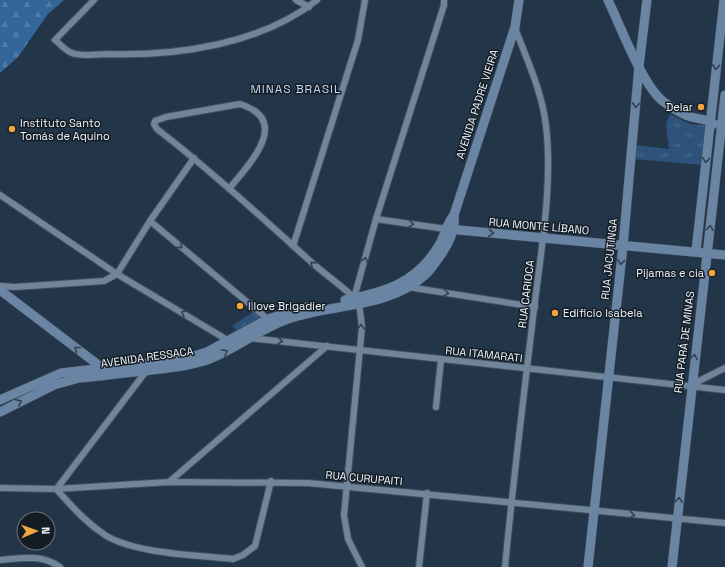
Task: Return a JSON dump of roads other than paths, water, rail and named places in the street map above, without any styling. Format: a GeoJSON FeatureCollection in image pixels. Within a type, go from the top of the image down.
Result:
{"type":"FeatureCollection","features":[{"type":"Feature","properties":{"kind":"street"},"geometry":{"type":"LineString","coordinates":[[94,0],[55,40],[72,53],[120,55],[173,52],[222,45],[266,30],[309,7],[317,0]]}},
{"type":"Feature","properties":{"kind":"street"},"geometry":{"type":"LineString","coordinates":[[296,0],[309,7]]}},
{"type":"Feature","properties":{"kind":"street"},"geometry":{"type":"LineString","coordinates":[[293,246],[358,40],[365,0]]}},
{"type":"Feature","properties":{"kind":"street"},"geometry":{"type":"LineString","coordinates":[[362,567],[348,539],[344,514],[362,327],[357,300],[376,219],[444,5],[444,0]]}},
{"type":"Feature","properties":{"kind":"street","name":"AVENIDA PADRE VIEIRA"},"geometry":{"type":"LineString","coordinates":[[454,215],[515,27],[519,0]]}},
{"type":"Feature","properties":{"kind":"street"},"geometry":{"type":"LineString","coordinates":[[608,0],[645,80],[662,101],[683,114],[710,121],[718,129],[720,136]]}},
{"type":"Feature","properties":{"kind":"street","name":"RUA JACUTINGA"},"geometry":{"type":"LineString","coordinates":[[588,567],[623,246],[639,66],[647,0]]}},
{"type":"Feature","properties":{"kind":"street"},"geometry":{"type":"LineString","coordinates":[[696,251],[724,0]]}},
{"type":"Feature","properties":{"kind":"street","name":"RUA CARIOCA"},"geometry":{"type":"LineString","coordinates":[[505,567],[543,237],[548,163],[546,126],[540,93],[515,27]]}},
{"type":"Feature","properties":{"kind":"street","name":"RUA PARÁ DE MINAS"},"geometry":{"type":"LineString","coordinates":[[672,567],[676,519],[720,136],[724,125],[725,95]]}},
{"type":"Feature","properties":{"kind":"street"},"geometry":{"type":"LineString","coordinates":[[229,190],[262,145],[265,136],[262,119],[251,107],[240,104],[166,117],[156,121],[154,124],[157,129],[194,158],[229,190],[324,274],[357,300]]}},
{"type":"Feature","properties":{"kind":"street"},"geometry":{"type":"LineString","coordinates":[[712,104],[724,125]]}},
{"type":"Feature","properties":{"kind":"street"},"geometry":{"type":"LineString","coordinates":[[0,286],[15,287],[104,281],[117,274],[150,221],[194,158]]}},
{"type":"Feature","properties":{"kind":"street"},"geometry":{"type":"LineString","coordinates":[[0,195],[117,274],[229,341]]}},
{"type":"Feature","properties":{"kind":"street","name":"AVENIDA RESSACA"},"geometry":{"type":"LineString","coordinates":[[147,367],[184,359],[207,352],[271,322],[386,291],[411,278],[434,253],[455,223],[454,215]]}},
{"type":"Feature","properties":{"kind":"street","name":"RUA MONTE LÍBANO"},"geometry":{"type":"LineString","coordinates":[[376,219],[449,230],[543,237],[623,246],[707,252],[725,255]]}},
{"type":"Feature","properties":{"kind":"street"},"geometry":{"type":"LineString","coordinates":[[150,221],[271,322]]}},
{"type":"Feature","properties":{"kind":"street","name":"AVENIDA RESSACA"},"geometry":{"type":"LineString","coordinates":[[357,300],[392,296],[426,275],[443,252],[449,230]]}},
{"type":"Feature","properties":{"kind":"street"},"geometry":{"type":"LineString","coordinates":[[408,287],[534,307]]}},
{"type":"Feature","properties":{"kind":"street"},"geometry":{"type":"LineString","coordinates":[[0,290],[102,372]]}},
{"type":"Feature","properties":{"kind":"street","name":"AVENIDA RESSACA"},"geometry":{"type":"LineString","coordinates":[[0,400],[53,375],[147,367],[186,366],[222,354],[246,335]]}},
{"type":"Feature","properties":{"kind":"street","name":"RUA ITAMARATI"},"geometry":{"type":"LineString","coordinates":[[246,335],[359,351],[609,376],[725,390]]}},
{"type":"Feature","properties":{"kind":"street"},"geometry":{"type":"LineString","coordinates":[[169,482],[326,346]]}},
{"type":"Feature","properties":{"kind":"street"},"geometry":{"type":"LineString","coordinates":[[436,407],[441,360]]}},
{"type":"Feature","properties":{"kind":"street"},"geometry":{"type":"LineString","coordinates":[[147,367],[57,488],[85,520],[106,536],[141,549],[233,559],[243,555],[255,546],[271,481]]}},
{"type":"Feature","properties":{"kind":"street"},"geometry":{"type":"LineString","coordinates":[[691,385],[725,368]]}},
{"type":"Feature","properties":{"kind":"street","name":"AVENIDA RESSACA"},"geometry":{"type":"LineString","coordinates":[[0,412],[62,382],[102,372]]}},
{"type":"Feature","properties":{"kind":"street","name":"RUA CURUPAITI"},"geometry":{"type":"LineString","coordinates":[[0,488],[57,488],[169,482],[271,481],[427,493],[725,523]]}},
{"type":"Feature","properties":{"kind":"street"},"geometry":{"type":"LineString","coordinates":[[419,567],[427,493]]}},
{"type":"Feature","properties":{"kind":"street"},"geometry":{"type":"LineString","coordinates":[[0,560],[38,557],[49,560],[60,567]]}},
{"type":"Feature","properties":{"kind":"place","name":"Delar"},"geometry":{"type":"Point","coordinates":[701,107]}},
{"type":"Feature","properties":{"kind":"place","name":"Instituto Santo Tomás de Aquino"},"geometry":{"type":"Point","coordinates":[12,129]}},
{"type":"Feature","properties":{"kind":"place","name":"Pijamas e cia"},"geometry":{"type":"Point","coordinates":[712,273]}},
{"type":"Feature","properties":{"kind":"place","name":"I love Brigadier"},"geometry":{"type":"Point","coordinates":[240,306]}},
{"type":"Feature","properties":{"kind":"place","name":"Edificio Isabela"},"geometry":{"type":"Point","coordinates":[555,313]}},
{"type":"Feature","properties":{"kind":"district","name":"MINAS BRASIL"},"geometry":{"type":"Point","coordinates":[296,89]}}]}
